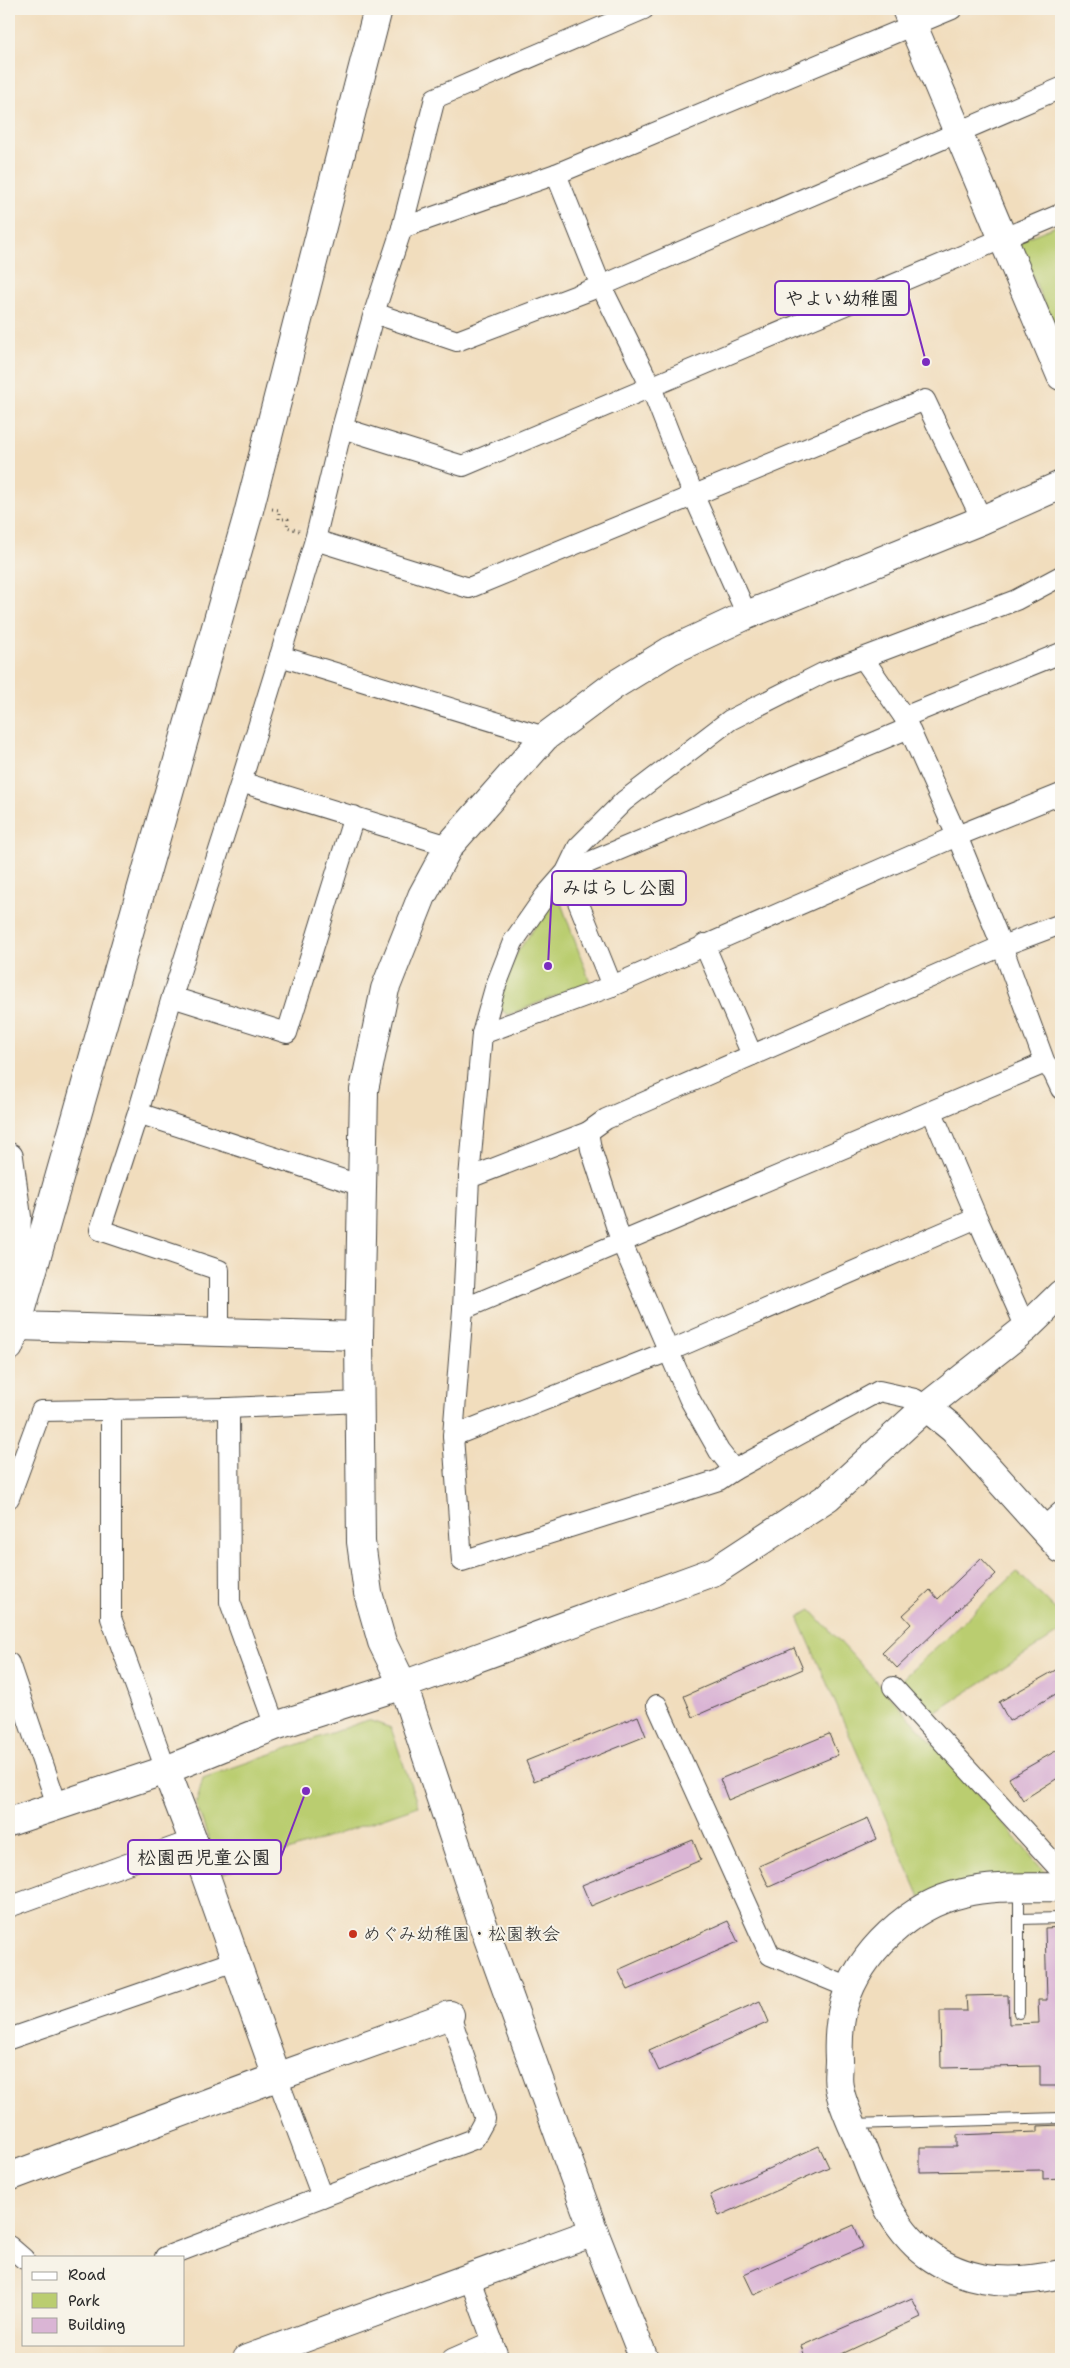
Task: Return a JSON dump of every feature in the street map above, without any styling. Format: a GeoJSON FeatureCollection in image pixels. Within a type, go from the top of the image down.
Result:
{"type":"FeatureCollection","features":[{"type":"Feature","properties":{"kind":"street"},"geometry":{"type":"LineString","coordinates":[[12,1334],[247,518],[378,9]]}},
{"type":"Feature","properties":{"kind":"street"},"geometry":{"type":"LineString","coordinates":[[219,1333],[220,1270],[100,1230],[315,540],[342,428],[374,313],[402,228],[435,98],[644,9]]}},
{"type":"Feature","properties":{"kind":"street"},"geometry":{"type":"LineString","coordinates":[[402,228],[556,174],[909,17],[952,9]]}},
{"type":"Feature","properties":{"kind":"street"},"geometry":{"type":"LineString","coordinates":[[909,17],[1004,237],[1054,340],[1061,376]]}},
{"type":"Feature","properties":{"kind":"street"},"geometry":{"type":"LineString","coordinates":[[374,313],[457,341],[601,286],[1061,88]]}},
{"type":"Feature","properties":{"kind":"street"},"geometry":{"type":"LineString","coordinates":[[556,174],[601,286],[651,387],[693,494],[747,615]]}},
{"type":"Feature","properties":{"kind":"street"},"geometry":{"type":"LineString","coordinates":[[342,428],[463,466],[1061,214]]}},
{"type":"Feature","properties":{"kind":"street"},"geometry":{"type":"LineString","coordinates":[[315,540],[469,588],[924,400],[982,520]]}},
{"type":"Feature","properties":{"kind":"street"},"geometry":{"type":"LineString","coordinates":[[644,2359],[594,2232],[481,1919],[403,1685],[382,1642],[368,1593],[360,1542],[359,1336],[364,1090],[385,989],[422,896],[449,846],[545,737],[613,686],[670,651],[747,615],[982,520],[1061,485]]}},
{"type":"Feature","properties":{"kind":"street"},"geometry":{"type":"LineString","coordinates":[[1061,576],[1016,600],[824,674],[730,720],[624,801],[578,847],[566,872],[545,896],[513,942],[495,988],[482,1034],[469,1178],[463,1309],[453,1436],[462,1561],[719,1480],[878,1392],[916,1399],[953,1429],[1052,1520],[1061,1548]]}},
{"type":"Feature","properties":{"kind":"street"},"geometry":{"type":"LineString","coordinates":[[566,872],[1061,653]]}},
{"type":"Feature","properties":{"kind":"street"},"geometry":{"type":"LineString","coordinates":[[280,656],[545,737]]}},
{"type":"Feature","properties":{"kind":"street"},"geometry":{"type":"LineString","coordinates":[[463,1309],[932,1112],[1055,1073],[957,836],[906,722],[863,658]]}},
{"type":"Feature","properties":{"kind":"street"},"geometry":{"type":"LineString","coordinates":[[241,782],[449,846]]}},
{"type":"Feature","properties":{"kind":"street"},"geometry":{"type":"LineString","coordinates":[[482,1034],[612,986],[704,944],[957,836],[1061,794]]}},
{"type":"Feature","properties":{"kind":"street"},"geometry":{"type":"LineString","coordinates":[[172,997],[287,1033],[354,816]]}},
{"type":"Feature","properties":{"kind":"street"},"geometry":{"type":"LineString","coordinates":[[566,872],[612,986]]}},
{"type":"Feature","properties":{"kind":"street"},"geometry":{"type":"LineString","coordinates":[[469,1178],[588,1132],[606,1119],[1002,946],[1061,924]]}},
{"type":"Feature","properties":{"kind":"street"},"geometry":{"type":"LineString","coordinates":[[704,944],[752,1055]]}},
{"type":"Feature","properties":{"kind":"street"},"geometry":{"type":"LineString","coordinates":[[932,1112],[1026,1328]]}},
{"type":"Feature","properties":{"kind":"street"},"geometry":{"type":"LineString","coordinates":[[138,1113],[362,1186]]}},
{"type":"Feature","properties":{"kind":"street"},"geometry":{"type":"LineString","coordinates":[[588,1132],[591,1150],[621,1242],[694,1405],[719,1451],[734,1470]]}},
{"type":"Feature","properties":{"kind":"street"},"geometry":{"type":"LineString","coordinates":[[9,1157],[17,1217],[12,1334]]}},
{"type":"Feature","properties":{"kind":"street"},"geometry":{"type":"LineString","coordinates":[[453,1436],[669,1351],[977,1218]]}},
{"type":"Feature","properties":{"kind":"street"},"geometry":{"type":"LineString","coordinates":[[9,1822],[57,1804],[166,1770],[275,1726],[403,1685],[715,1570],[828,1497],[926,1407],[1026,1328],[1061,1294]]}},
{"type":"Feature","properties":{"kind":"street"},"geometry":{"type":"LineString","coordinates":[[12,1334],[219,1333],[359,1336]]}},
{"type":"Feature","properties":{"kind":"street"},"geometry":{"type":"LineString","coordinates":[[9,1498],[41,1411],[229,1408],[360,1402]]}},
{"type":"Feature","properties":{"kind":"street"},"geometry":{"type":"LineString","coordinates":[[229,1408],[230,1602],[275,1726]]}},
{"type":"Feature","properties":{"kind":"street"},"geometry":{"type":"LineString","coordinates":[[111,1409],[111,1618],[322,2198]]}},
{"type":"Feature","properties":{"kind":"street"},"geometry":{"type":"LineString","coordinates":[[9,1663],[15,1704],[57,1804]]}},
{"type":"Feature","properties":{"kind":"street"},"geometry":{"type":"LineString","coordinates":[[893,1687],[1061,1871]]}},
{"type":"Feature","properties":{"kind":"street"},"geometry":{"type":"LineString","coordinates":[[657,1705],[770,1955],[850,1988]]}},
{"type":"Feature","properties":{"kind":"street"},"geometry":{"type":"LineString","coordinates":[[9,1907],[193,1840]]}},
{"type":"Feature","properties":{"kind":"street"},"geometry":{"type":"LineString","coordinates":[[1061,1887],[985,1889],[962,1893],[944,1899],[907,1919],[878,1946],[850,1988],[842,2014],[838,2052],[839,2086],[852,2124],[894,2220],[910,2238],[934,2259],[961,2272],[986,2280],[1030,2281],[1061,2274]]}},
{"type":"Feature","properties":{"kind":"street"},"geometry":{"type":"LineString","coordinates":[[9,2039],[236,1961]]}},
{"type":"Feature","properties":{"kind":"street"},"geometry":{"type":"LineString","coordinates":[[9,2177],[450,2015],[485,2119],[474,2139],[168,2256]]}},
{"type":"Feature","properties":{"kind":"street"},"geometry":{"type":"LineString","coordinates":[[247,2359],[469,2276],[594,2232]]}},
{"type":"Feature","properties":{"kind":"street"},"geometry":{"type":"LineString","coordinates":[[9,2246],[22,2257]]}},
{"type":"Feature","properties":{"kind":"street"},"geometry":{"type":"LineString","coordinates":[[452,2359],[496,2350],[469,2276]]}},
{"type":"Feature","properties":{"kind":"lane"},"geometry":{"type":"LineString","coordinates":[[1019,1888],[1019,2013]]}},
{"type":"Feature","properties":{"kind":"lane"},"geometry":{"type":"LineString","coordinates":[[1019,1919],[1061,1918]]}},
{"type":"Feature","properties":{"kind":"lane"},"geometry":{"type":"LineString","coordinates":[[852,2124],[1061,2118]]}},
{"type":"Feature","properties":{"kind":"path"},"geometry":{"type":"LineString","coordinates":[[247,518],[269,522],[271,509],[279,510],[279,519],[288,519],[287,526],[301,532],[300,537],[315,540]]}},
{"type":"Feature","properties":{"kind":"green space"},"geometry":{"type":"Polygon","coordinates":[[[1061,224],[1061,330],[1056,332],[1018,241],[1061,224]]]}},
{"type":"Feature","properties":{"kind":"green space"},"geometry":{"type":"Polygon","coordinates":[[[558,895],[590,982],[508,1015],[495,1005],[518,951],[558,895]]]}},
{"type":"Feature","properties":{"kind":"green space"},"geometry":{"type":"Polygon","coordinates":[[[1017,1572],[1061,1615],[1061,1631],[933,1714],[901,1680],[1017,1572]]]}},
{"type":"Feature","properties":{"kind":"green space"},"geometry":{"type":"Polygon","coordinates":[[[811,1610],[970,1784],[1047,1875],[920,1897],[798,1617],[811,1610]]]}},
{"type":"Feature","properties":{"kind":"green space"},"geometry":{"type":"Polygon","coordinates":[[[368,1720],[391,1728],[418,1806],[222,1874],[196,1804],[203,1778],[368,1720]]]}},
{"type":"Feature","properties":{"kind":"building"},"geometry":{"type":"Polygon","coordinates":[[[981,1558],[996,1574],[897,1668],[882,1652],[911,1624],[903,1615],[930,1590],[938,1599],[981,1558]]]}},
{"type":"Feature","properties":{"kind":"building"},"geometry":{"type":"Polygon","coordinates":[[[794,1648],[803,1669],[693,1717],[684,1696],[794,1648]]]}},
{"type":"Feature","properties":{"kind":"building"},"geometry":{"type":"Polygon","coordinates":[[[1061,1667],[1061,1691],[1009,1721],[999,1702],[1061,1667]]]}},
{"type":"Feature","properties":{"kind":"building"},"geometry":{"type":"Polygon","coordinates":[[[638,1716],[646,1736],[534,1781],[526,1761],[638,1716]]]}},
{"type":"Feature","properties":{"kind":"building"},"geometry":{"type":"Polygon","coordinates":[[[829,1734],[838,1755],[728,1800],[720,1779],[829,1734]]]}},
{"type":"Feature","properties":{"kind":"building"},"geometry":{"type":"Polygon","coordinates":[[[1061,1748],[1061,1776],[1023,1800],[1009,1778],[1061,1748]]]}},
{"type":"Feature","properties":{"kind":"building"},"geometry":{"type":"Polygon","coordinates":[[[868,1818],[877,1839],[769,1887],[759,1866],[868,1818]]]}},
{"type":"Feature","properties":{"kind":"building"},"geometry":{"type":"Polygon","coordinates":[[[693,1840],[701,1860],[591,1906],[582,1885],[693,1840]]]}},
{"type":"Feature","properties":{"kind":"building"},"geometry":{"type":"Polygon","coordinates":[[[728,1921],[738,1942],[628,1990],[618,1970],[728,1921]]]}},
{"type":"Feature","properties":{"kind":"building"},"geometry":{"type":"Polygon","coordinates":[[[1061,1927],[1061,2086],[1040,2086],[1040,2066],[941,2068],[940,2011],[967,2011],[966,1996],[1008,1995],[1009,2024],[1039,2023],[1038,2000],[1047,2000],[1045,1928],[1061,1927]]]}},
{"type":"Feature","properties":{"kind":"building"},"geometry":{"type":"Polygon","coordinates":[[[760,2001],[769,2022],[659,2071],[649,2050],[760,2001]]]}},
{"type":"Feature","properties":{"kind":"building"},"geometry":{"type":"Polygon","coordinates":[[[1061,2125],[1061,2178],[1043,2179],[1043,2170],[920,2172],[920,2147],[957,2147],[957,2135],[1038,2132],[1038,2126],[1061,2125]]]}},
{"type":"Feature","properties":{"kind":"building"},"geometry":{"type":"Polygon","coordinates":[[[819,2146],[829,2167],[719,2216],[710,2195],[819,2146]]]}},
{"type":"Feature","properties":{"kind":"building"},"geometry":{"type":"Polygon","coordinates":[[[854,2225],[863,2247],[754,2295],[744,2274],[854,2225]]]}},
{"type":"Feature","properties":{"kind":"building"},"geometry":{"type":"Polygon","coordinates":[[[912,2298],[921,2317],[831,2359],[806,2359],[801,2346],[912,2298]]]}},
{"type":"Feature","properties":{"kind":"place","name":"やよい幼稚園"},"geometry":{"type":"Point","coordinates":[926,362]}},
{"type":"Feature","properties":{"kind":"place","name":"みはらし公園"},"geometry":{"type":"Point","coordinates":[548,966]}},
{"type":"Feature","properties":{"kind":"place","name":"松園西児童公園"},"geometry":{"type":"Point","coordinates":[306,1791]}},
{"type":"Feature","properties":{"kind":"place","name":"めぐみ幼稚園・松園教会"},"geometry":{"type":"Point","coordinates":[353,1934]}}]}
